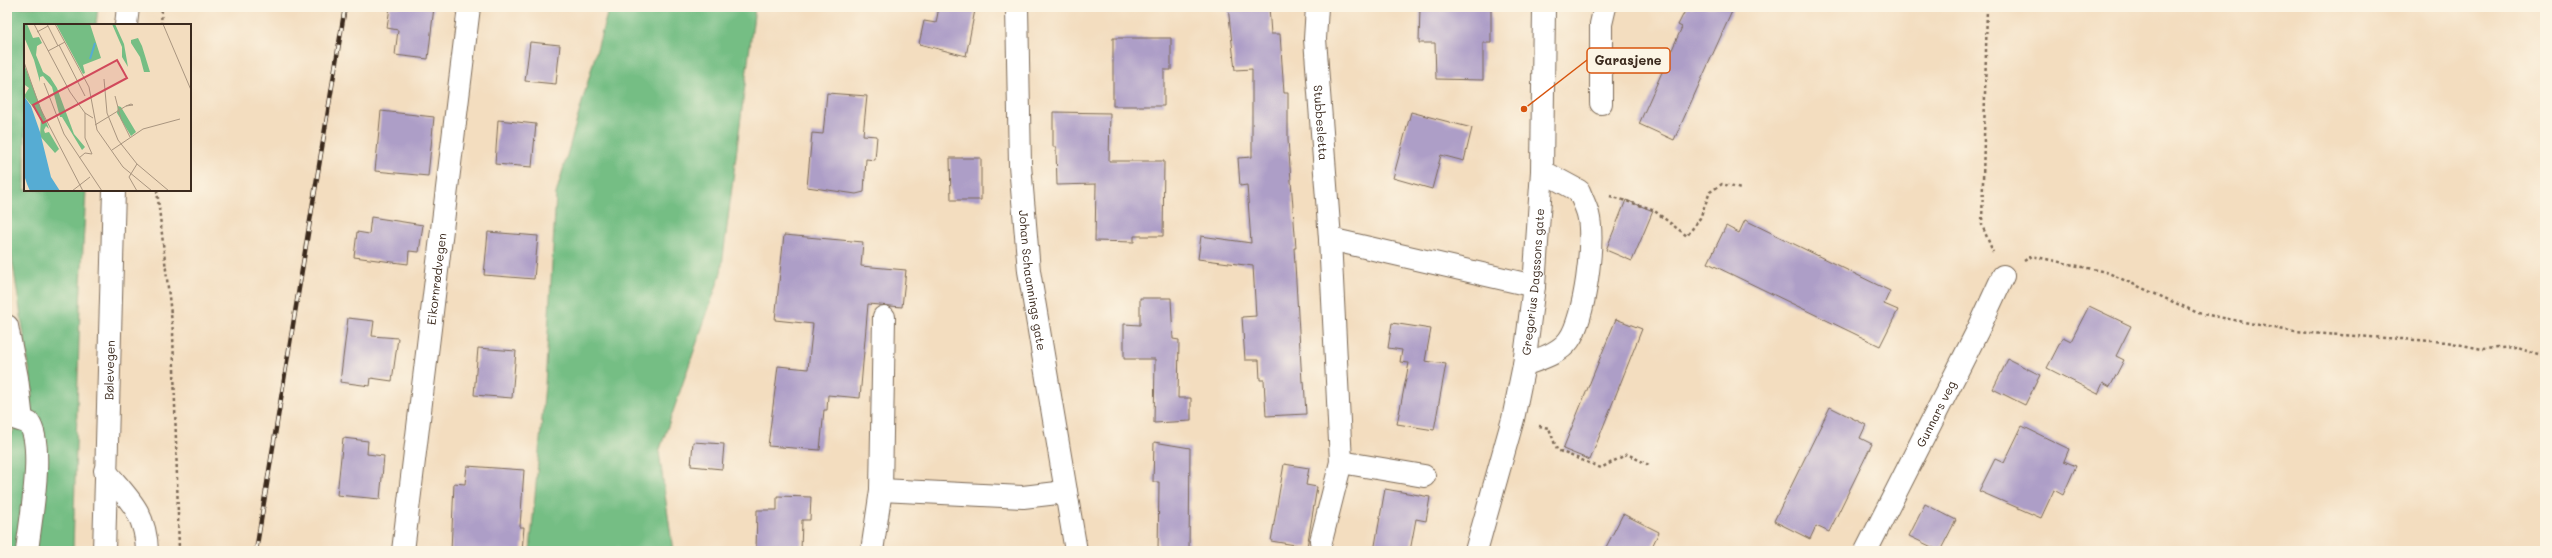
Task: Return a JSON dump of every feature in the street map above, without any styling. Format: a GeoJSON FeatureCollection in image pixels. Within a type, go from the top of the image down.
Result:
{"type":"FeatureCollection","features":[{"type":"Feature","properties":{"kind":"street"},"geometry":{"type":"LineString","coordinates":[[126,24],[128,7]]}},
{"type":"Feature","properties":{"kind":"street","name":"Eikornrødvegen"},"geometry":{"type":"LineString","coordinates":[[403,551],[469,7]]}},
{"type":"Feature","properties":{"kind":"street","name":"Johan Schaannings gate"},"geometry":{"type":"LineString","coordinates":[[1017,7],[1020,165],[1029,271],[1076,551]]}},
{"type":"Feature","properties":{"kind":"street","name":"Stubbesletta"},"geometry":{"type":"LineString","coordinates":[[1316,7],[1315,39],[1330,239],[1341,462],[1321,541]]}},
{"type":"Feature","properties":{"kind":"street","name":"Gregorius Dagssons gate"},"geometry":{"type":"LineString","coordinates":[[1476,551],[1513,419],[1524,365],[1534,286],[1542,171],[1544,7]]}},
{"type":"Feature","properties":{"kind":"street"},"geometry":{"type":"LineString","coordinates":[[1601,103],[1601,24],[1605,7]]}},
{"type":"Feature","properties":{"kind":"street"},"geometry":{"type":"LineString","coordinates":[[1524,365],[1552,354],[1569,340],[1582,308],[1590,261],[1588,215],[1579,191],[1542,171]]}},
{"type":"Feature","properties":{"kind":"street","name":"Bølevegen"},"geometry":{"type":"LineString","coordinates":[[104,551],[105,471],[114,191]]}},
{"type":"Feature","properties":{"kind":"street"},"geometry":{"type":"LineString","coordinates":[[1330,239],[1534,286]]}},
{"type":"Feature","properties":{"kind":"street","name":"Gunnars veg"},"geometry":{"type":"LineString","coordinates":[[1866,551],[1978,330],[2003,276]]}},
{"type":"Feature","properties":{"kind":"street"},"geometry":{"type":"LineString","coordinates":[[872,551],[881,490],[884,317]]}},
{"type":"Feature","properties":{"kind":"street"},"geometry":{"type":"LineString","coordinates":[[7,326],[17,378],[14,419],[29,423],[33,428],[36,447],[27,551]]}},
{"type":"Feature","properties":{"kind":"street"},"geometry":{"type":"LineString","coordinates":[[1341,462],[1424,476]]}},
{"type":"Feature","properties":{"kind":"street"},"geometry":{"type":"LineString","coordinates":[[105,471],[137,509],[147,531],[147,551]]}},
{"type":"Feature","properties":{"kind":"street"},"geometry":{"type":"LineString","coordinates":[[881,490],[1023,497],[1066,492]]}},
{"type":"Feature","properties":{"kind":"path"},"geometry":{"type":"LineString","coordinates":[[161,24],[162,7]]}},
{"type":"Feature","properties":{"kind":"path"},"geometry":{"type":"LineString","coordinates":[[1987,7],[1982,225],[2003,276],[2032,256],[2106,272],[2198,313],[2295,332],[2447,342],[2482,349],[2518,347],[2545,356]]}},
{"type":"Feature","properties":{"kind":"path"},"geometry":{"type":"LineString","coordinates":[[1622,198],[1652,209],[1686,236],[1700,218],[1710,192],[1722,184],[1741,188]]}},
{"type":"Feature","properties":{"kind":"path"},"geometry":{"type":"LineString","coordinates":[[157,191],[173,332],[179,551]]}},
{"type":"Feature","properties":{"kind":"path"},"geometry":{"type":"LineString","coordinates":[[1513,419],[1549,428],[1557,450],[1601,468],[1627,454],[1649,465]]}},
{"type":"Feature","properties":{"kind":"green space"},"geometry":{"type":"Polygon","coordinates":[[[7,7],[98,7],[96,24],[24,24],[24,191],[86,191],[80,305],[73,551],[7,551],[7,443],[33,393],[11,252],[7,241],[7,7]]]}},
{"type":"Feature","properties":{"kind":"green space"},"geometry":{"type":"Polygon","coordinates":[[[609,7],[755,7],[721,273],[659,452],[673,551],[530,551],[545,385],[556,194],[609,7]]]}},
{"type":"Feature","properties":{"kind":"building"},"geometry":{"type":"Polygon","coordinates":[[[390,7],[434,7],[428,59],[395,55],[398,30],[387,28],[390,7]]]}},
{"type":"Feature","properties":{"kind":"building"},"geometry":{"type":"Polygon","coordinates":[[[939,7],[959,7],[975,10],[966,56],[919,44],[924,21],[936,23],[939,7]]]}},
{"type":"Feature","properties":{"kind":"building"},"geometry":{"type":"Polygon","coordinates":[[[1228,7],[1269,7],[1271,34],[1280,34],[1284,93],[1288,93],[1288,140],[1296,248],[1294,248],[1302,382],[1304,381],[1306,414],[1266,416],[1264,380],[1260,380],[1259,360],[1245,360],[1242,317],[1256,316],[1253,266],[1198,259],[1201,236],[1251,243],[1247,185],[1240,186],[1238,158],[1252,157],[1252,69],[1235,70],[1228,7]]]}},
{"type":"Feature","properties":{"kind":"building"},"geometry":{"type":"Polygon","coordinates":[[[1420,7],[1491,7],[1491,43],[1483,43],[1483,80],[1436,79],[1435,43],[1419,43],[1420,7]]]}},
{"type":"Feature","properties":{"kind":"building"},"geometry":{"type":"Polygon","coordinates":[[[1687,7],[1734,7],[1674,140],[1639,124],[1682,27],[1678,25],[1687,7]]]}},
{"type":"Feature","properties":{"kind":"building"},"geometry":{"type":"Polygon","coordinates":[[[1113,38],[1171,38],[1171,70],[1164,70],[1164,106],[1113,106],[1113,38]]]}},
{"type":"Feature","properties":{"kind":"building"},"geometry":{"type":"Polygon","coordinates":[[[530,42],[560,45],[556,84],[525,81],[530,42]]]}},
{"type":"Feature","properties":{"kind":"building"},"geometry":{"type":"Polygon","coordinates":[[[827,93],[867,96],[863,135],[877,136],[875,160],[866,159],[864,192],[856,194],[807,187],[812,133],[823,134],[827,93]]]}},
{"type":"Feature","properties":{"kind":"building"},"geometry":{"type":"Polygon","coordinates":[[[381,111],[434,117],[428,176],[375,171],[381,111]]]}},
{"type":"Feature","properties":{"kind":"building"},"geometry":{"type":"Polygon","coordinates":[[[1053,112],[1110,113],[1109,161],[1164,161],[1163,236],[1134,236],[1134,242],[1095,241],[1096,184],[1057,185],[1056,147],[1053,147],[1053,112]]]}},
{"type":"Feature","properties":{"kind":"building"},"geometry":{"type":"Polygon","coordinates":[[[1411,112],[1472,128],[1464,161],[1441,155],[1432,189],[1393,178],[1411,112]]]}},
{"type":"Feature","properties":{"kind":"building"},"geometry":{"type":"Polygon","coordinates":[[[498,120],[536,124],[532,167],[495,164],[498,120]]]}},
{"type":"Feature","properties":{"kind":"building"},"geometry":{"type":"Polygon","coordinates":[[[950,158],[981,158],[981,200],[951,200],[950,158]]]}},
{"type":"Feature","properties":{"kind":"building"},"geometry":{"type":"Polygon","coordinates":[[[1626,200],[1653,211],[1632,261],[1606,250],[1626,200]]]}},
{"type":"Feature","properties":{"kind":"building"},"geometry":{"type":"Polygon","coordinates":[[[371,217],[423,225],[419,252],[409,251],[408,264],[354,257],[357,232],[369,234],[371,217]]]}},
{"type":"Feature","properties":{"kind":"building"},"geometry":{"type":"Polygon","coordinates":[[[1745,220],[1890,291],[1884,304],[1898,310],[1880,346],[1708,263],[1726,226],[1739,233],[1745,220]]]}},
{"type":"Feature","properties":{"kind":"building"},"geometry":{"type":"Polygon","coordinates":[[[488,232],[538,236],[534,279],[484,275],[488,232]]]}},
{"type":"Feature","properties":{"kind":"building"},"geometry":{"type":"Polygon","coordinates":[[[784,235],[863,242],[861,266],[906,270],[902,307],[868,304],[860,398],[828,395],[827,410],[824,410],[820,450],[768,446],[778,366],[808,369],[813,324],[775,320],[784,235]]]}},
{"type":"Feature","properties":{"kind":"building"},"geometry":{"type":"Polygon","coordinates":[[[1140,298],[1171,298],[1173,339],[1179,340],[1178,398],[1191,398],[1191,421],[1154,423],[1155,359],[1124,359],[1124,324],[1140,325],[1140,298]]]}},
{"type":"Feature","properties":{"kind":"building"},"geometry":{"type":"Polygon","coordinates":[[[2089,306],[2131,326],[2116,356],[2124,360],[2110,387],[2103,383],[2098,394],[2047,368],[2063,337],[2071,341],[2089,306]]]}},
{"type":"Feature","properties":{"kind":"building"},"geometry":{"type":"Polygon","coordinates":[[[348,318],[374,321],[372,336],[398,338],[392,381],[371,378],[370,386],[340,382],[348,318]]]}},
{"type":"Feature","properties":{"kind":"building"},"geometry":{"type":"Polygon","coordinates":[[[1616,319],[1642,329],[1590,460],[1563,449],[1616,319]]]}},
{"type":"Feature","properties":{"kind":"building"},"geometry":{"type":"Polygon","coordinates":[[[1392,323],[1431,329],[1425,361],[1446,364],[1434,430],[1397,424],[1409,363],[1400,362],[1402,350],[1388,348],[1392,323]]]}},
{"type":"Feature","properties":{"kind":"building"},"geometry":{"type":"Polygon","coordinates":[[[478,348],[516,351],[512,398],[474,395],[478,348]]]}},
{"type":"Feature","properties":{"kind":"building"},"geometry":{"type":"Polygon","coordinates":[[[2008,359],[2040,375],[2025,405],[1993,389],[2008,359]]]}},
{"type":"Feature","properties":{"kind":"building"},"geometry":{"type":"Polygon","coordinates":[[[1830,407],[1866,425],[1860,438],[1872,444],[1829,532],[1816,526],[1810,539],[1774,521],[1830,407]]]}},
{"type":"Feature","properties":{"kind":"building"},"geometry":{"type":"Polygon","coordinates":[[[2022,426],[2069,449],[2064,461],[2076,466],[2063,495],[2054,490],[2041,518],[1979,491],[1995,459],[2004,463],[2022,426]]]}},
{"type":"Feature","properties":{"kind":"building"},"geometry":{"type":"Polygon","coordinates":[[[343,438],[368,441],[367,454],[384,456],[380,499],[337,495],[343,438]]]}},
{"type":"Feature","properties":{"kind":"building"},"geometry":{"type":"Polygon","coordinates":[[[693,442],[724,444],[722,469],[691,466],[693,442]]]}},
{"type":"Feature","properties":{"kind":"building"},"geometry":{"type":"Polygon","coordinates":[[[1154,442],[1190,448],[1189,551],[1158,551],[1159,482],[1153,482],[1154,442]]]}},
{"type":"Feature","properties":{"kind":"building"},"geometry":{"type":"Polygon","coordinates":[[[1284,464],[1309,468],[1306,485],[1317,487],[1307,547],[1271,541],[1284,464]]]}},
{"type":"Feature","properties":{"kind":"building"},"geometry":{"type":"Polygon","coordinates":[[[467,466],[524,470],[520,527],[524,527],[522,551],[451,551],[454,483],[465,484],[467,466]]]}},
{"type":"Feature","properties":{"kind":"building"},"geometry":{"type":"Polygon","coordinates":[[[1385,489],[1430,497],[1426,521],[1416,519],[1410,551],[1374,551],[1385,489]]]}},
{"type":"Feature","properties":{"kind":"building"},"geometry":{"type":"Polygon","coordinates":[[[777,496],[811,497],[810,520],[802,520],[801,551],[756,551],[757,510],[777,510],[777,496]]]}},
{"type":"Feature","properties":{"kind":"building"},"geometry":{"type":"Polygon","coordinates":[[[1925,504],[1956,520],[1940,551],[1909,536],[1925,504]]]}},
{"type":"Feature","properties":{"kind":"building"},"geometry":{"type":"Polygon","coordinates":[[[1623,514],[1659,532],[1650,551],[1604,551],[1623,514]]]}},
{"type":"Feature","properties":{"kind":"railway"},"geometry":{"type":"LineString","coordinates":[[256,551],[345,7]]}},
{"type":"Feature","properties":{"kind":"place","name":"Garasjene"},"geometry":{"type":"Point","coordinates":[1524,109]}}]}
